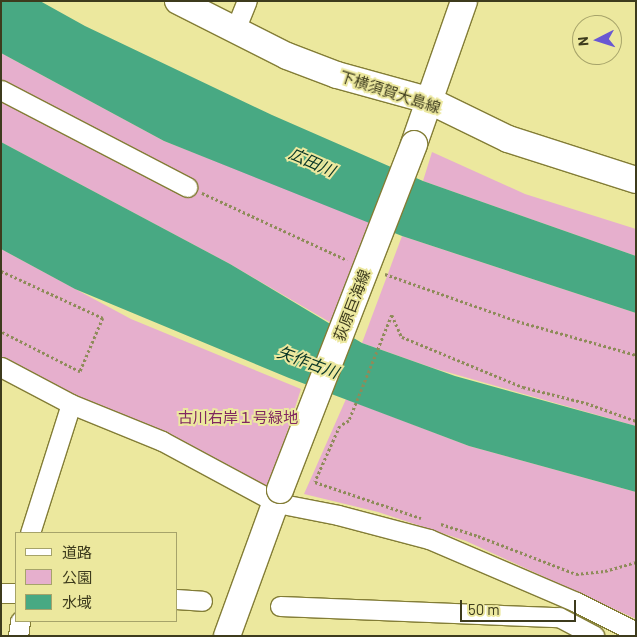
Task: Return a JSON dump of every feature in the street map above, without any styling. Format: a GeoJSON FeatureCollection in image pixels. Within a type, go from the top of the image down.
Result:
{"type":"FeatureCollection","features":[{"type":"Feature","properties":{"kind":"main road","name":"下横須賀大島線"},"geometry":{"type":"LineString","coordinates":[[178,1],[287,56],[338,75],[428,100],[508,139],[636,180]]}},
{"type":"Feature","properties":{"kind":"main road","name":"荻原巨海線"},"geometry":{"type":"LineString","coordinates":[[228,636],[278,496],[414,144],[464,1]]}},
{"type":"Feature","properties":{"kind":"street"},"geometry":{"type":"LineString","coordinates":[[235,30],[247,1]]}},
{"type":"Feature","properties":{"kind":"street"},"geometry":{"type":"LineString","coordinates":[[1,90],[187,186]]}},
{"type":"Feature","properties":{"kind":"street"},"geometry":{"type":"LineString","coordinates":[[1,367],[71,404],[162,440],[278,496],[338,515],[429,539],[576,602],[636,632]]}},
{"type":"Feature","properties":{"kind":"street"},"geometry":{"type":"LineString","coordinates":[[30,532],[71,404]]}},
{"type":"Feature","properties":{"kind":"street"},"geometry":{"type":"LineString","coordinates":[[1,593],[15,593]]}},
{"type":"Feature","properties":{"kind":"street"},"geometry":{"type":"LineString","coordinates":[[178,600],[202,600]]}},
{"type":"Feature","properties":{"kind":"street"},"geometry":{"type":"LineString","coordinates":[[280,606],[559,617],[594,636]]}},
{"type":"Feature","properties":{"kind":"street"},"geometry":{"type":"LineString","coordinates":[[18,636],[20,622]]}},
{"type":"Feature","properties":{"kind":"path"},"geometry":{"type":"LineString","coordinates":[[187,186],[353,263]]}},
{"type":"Feature","properties":{"kind":"path"},"geometry":{"type":"LineString","coordinates":[[1,272],[104,318],[80,372],[1,332]]}},
{"type":"Feature","properties":{"kind":"path"},"geometry":{"type":"LineString","coordinates":[[380,272],[517,321],[636,355]]}},
{"type":"Feature","properties":{"kind":"path"},"geometry":{"type":"LineString","coordinates":[[425,519],[315,482],[340,426],[349,421],[356,407],[392,315],[402,337],[523,387],[586,403],[636,421]]}},
{"type":"Feature","properties":{"kind":"path"},"geometry":{"type":"LineString","coordinates":[[434,522],[478,536],[576,574],[605,571],[636,562]]}},
{"type":"Feature","properties":{"kind":"green space"},"geometry":{"type":"Polygon","coordinates":[[[1,53],[164,141],[373,223],[333,324],[230,264],[1,142],[1,53]]]}},
{"type":"Feature","properties":{"kind":"green space"},"geometry":{"type":"Polygon","coordinates":[[[432,152],[525,194],[636,229],[636,256],[423,181],[432,152]]]}},
{"type":"Feature","properties":{"kind":"green space"},"geometry":{"type":"Polygon","coordinates":[[[402,236],[636,313],[636,426],[433,368],[362,343],[402,236]]]}},
{"type":"Feature","properties":{"kind":"green space","name":"古川右岸１号緑地"},"geometry":{"type":"Polygon","coordinates":[[[1,249],[131,319],[301,389],[269,488],[1,360],[1,249]]]}},
{"type":"Feature","properties":{"kind":"green space"},"geometry":{"type":"Polygon","coordinates":[[[346,399],[469,446],[636,492],[636,619],[466,541],[378,512],[304,494],[346,399]]]}},
{"type":"Feature","properties":{"kind":"water","name":"広田川"},"geometry":{"type":"Polygon","coordinates":[[[1,1],[40,1],[85,26],[272,115],[423,181],[636,256],[636,313],[402,236],[164,141],[1,53],[1,1]]]}},
{"type":"Feature","properties":{"kind":"water","name":"矢作古川"},"geometry":{"type":"Polygon","coordinates":[[[1,142],[230,264],[362,343],[455,376],[636,426],[636,492],[469,446],[289,378],[75,289],[1,249],[1,142]]]}}]}
